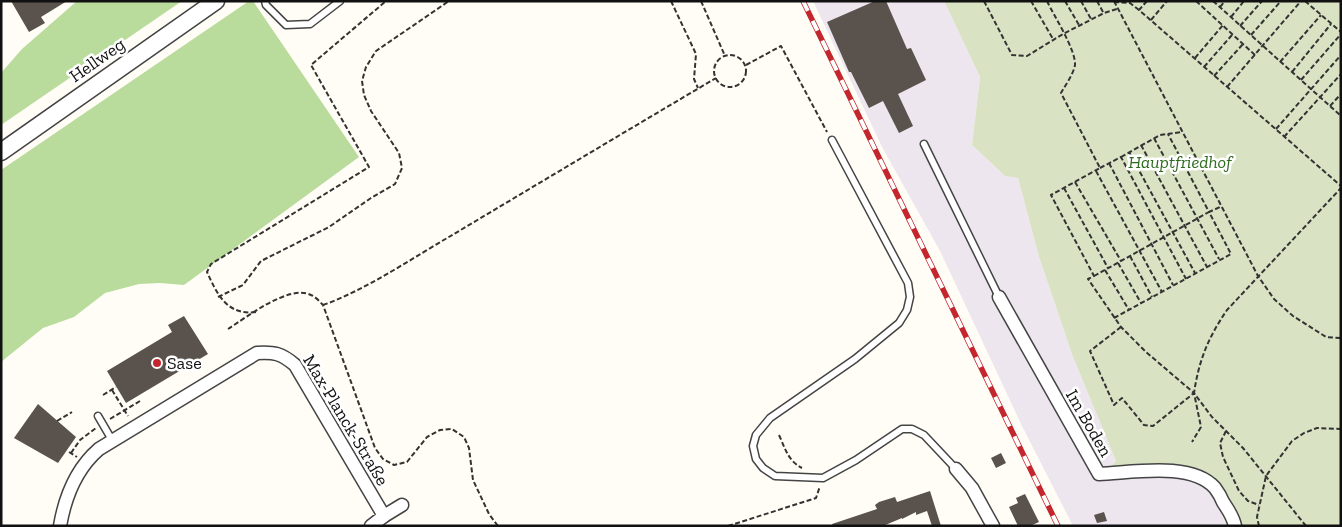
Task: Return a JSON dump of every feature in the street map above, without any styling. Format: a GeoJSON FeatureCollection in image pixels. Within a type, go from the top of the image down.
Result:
{"type":"FeatureCollection","features":[{"type":"Feature","properties":{"kind":"street","name":"Hellweg"},"geometry":{"type":"LineString","coordinates":[[1,152],[216,1]]}},
{"type":"Feature","properties":{"kind":"street","name":"Im Boden"},"geometry":{"type":"LineString","coordinates":[[999,297],[1099,474],[1160,470],[1188,474],[1203,479],[1215,488],[1234,518],[1235,526]]}},
{"type":"Feature","properties":{"kind":"street","name":"Max-Planck-Straße"},"geometry":{"type":"LineString","coordinates":[[60,526],[67,496],[85,463],[91,456],[112,440],[256,353],[272,352],[286,357],[296,365],[384,516]]}},
{"type":"Feature","properties":{"kind":"street"},"geometry":{"type":"LineString","coordinates":[[956,469],[972,488],[993,526]]}},
{"type":"Feature","properties":{"kind":"street"},"geometry":{"type":"LineString","coordinates":[[371,526],[402,505]]}},
{"type":"Feature","properties":{"kind":"lane"},"geometry":{"type":"LineString","coordinates":[[265,1],[266,5],[286,25],[310,24],[340,1]]}},
{"type":"Feature","properties":{"kind":"lane"},"geometry":{"type":"LineString","coordinates":[[832,140],[908,283],[910,297],[907,310],[899,323],[855,359],[770,418],[756,435],[753,446],[756,459],[763,468],[774,476],[823,478],[856,460],[902,429],[912,429],[924,435],[956,469]]}},
{"type":"Feature","properties":{"kind":"lane"},"geometry":{"type":"LineString","coordinates":[[924,144],[999,297]]}},
{"type":"Feature","properties":{"kind":"lane"},"geometry":{"type":"LineString","coordinates":[[98,416],[112,440]]}},
{"type":"Feature","properties":{"kind":"path"},"geometry":{"type":"LineString","coordinates":[[256,312],[245,313],[234,309],[218,297],[207,272],[211,264],[369,167],[311,66],[386,1]]}},
{"type":"Feature","properties":{"kind":"path"},"geometry":{"type":"LineString","coordinates":[[218,297],[243,286],[261,261],[329,227],[395,184],[402,168],[399,153],[371,111],[364,95],[362,82],[366,67],[376,51],[449,1]]}},
{"type":"Feature","properties":{"kind":"path"},"geometry":{"type":"LineString","coordinates":[[671,1],[696,54],[694,78],[698,88]]}},
{"type":"Feature","properties":{"kind":"path"},"geometry":{"type":"LineString","coordinates":[[701,1],[725,56]]}},
{"type":"Feature","properties":{"kind":"path"},"geometry":{"type":"LineString","coordinates":[[984,1],[1012,55],[1027,56],[1053,39],[1104,13],[1117,9]]}},
{"type":"Feature","properties":{"kind":"path"},"geometry":{"type":"LineString","coordinates":[[1031,1],[1053,39]]}},
{"type":"Feature","properties":{"kind":"path"},"geometry":{"type":"LineString","coordinates":[[1046,1],[1073,51],[1075,65],[1070,79],[1061,93],[1100,168]]}},
{"type":"Feature","properties":{"kind":"path"},"geometry":{"type":"LineString","coordinates":[[1065,1],[1079,26]]}},
{"type":"Feature","properties":{"kind":"path"},"geometry":{"type":"LineString","coordinates":[[1080,1],[1091,20]]}},
{"type":"Feature","properties":{"kind":"path"},"geometry":{"type":"LineString","coordinates":[[1097,1],[1104,13]]}},
{"type":"Feature","properties":{"kind":"path"},"geometry":{"type":"LineString","coordinates":[[1139,10],[1147,1]]}},
{"type":"Feature","properties":{"kind":"path"},"geometry":{"type":"LineString","coordinates":[[1151,20],[1167,1]]}},
{"type":"Feature","properties":{"kind":"path"},"geometry":{"type":"LineString","coordinates":[[1196,1],[1255,55]]}},
{"type":"Feature","properties":{"kind":"path"},"geometry":{"type":"LineString","coordinates":[[1213,1],[1341,116]]}},
{"type":"Feature","properties":{"kind":"path"},"geometry":{"type":"LineString","coordinates":[[1220,7],[1225,1]]}},
{"type":"Feature","properties":{"kind":"path"},"geometry":{"type":"LineString","coordinates":[[1231,17],[1244,1]]}},
{"type":"Feature","properties":{"kind":"path"},"geometry":{"type":"LineString","coordinates":[[1240,26],[1262,1]]}},
{"type":"Feature","properties":{"kind":"path"},"geometry":{"type":"LineString","coordinates":[[1251,35],[1281,1]]}},
{"type":"Feature","properties":{"kind":"path"},"geometry":{"type":"LineString","coordinates":[[1227,87],[1301,1]]}},
{"type":"Feature","properties":{"kind":"path"},"geometry":{"type":"LineString","coordinates":[[1302,80],[1341,33],[1305,1]]}},
{"type":"Feature","properties":{"kind":"path"},"geometry":{"type":"LineString","coordinates":[[1192,442],[1201,427],[1194,393],[1198,370],[1205,348],[1215,328],[1226,310],[1258,276],[1341,187],[1131,2],[1114,2],[1258,276],[1274,299],[1293,316],[1326,337],[1341,338]]}},
{"type":"Feature","properties":{"kind":"path"},"geometry":{"type":"LineString","coordinates":[[1280,62],[1321,15]]}},
{"type":"Feature","properties":{"kind":"path"},"geometry":{"type":"LineString","coordinates":[[1292,72],[1331,24]]}},
{"type":"Feature","properties":{"kind":"path"},"geometry":{"type":"LineString","coordinates":[[1194,58],[1223,25]]}},
{"type":"Feature","properties":{"kind":"path"},"geometry":{"type":"LineString","coordinates":[[1204,67],[1232,34]]}},
{"type":"Feature","properties":{"kind":"path"},"geometry":{"type":"LineString","coordinates":[[1214,76],[1243,44]]}},
{"type":"Feature","properties":{"kind":"path"},"geometry":{"type":"LineString","coordinates":[[746,65],[781,46],[832,140]]}},
{"type":"Feature","properties":{"kind":"path"},"geometry":{"type":"LineString","coordinates":[[735,55],[746,65],[747,70],[743,81],[734,87],[723,85],[716,78],[715,67],[720,58],[735,55]]}},
{"type":"Feature","properties":{"kind":"path"},"geometry":{"type":"LineString","coordinates":[[1276,130],[1341,55]]}},
{"type":"Feature","properties":{"kind":"path"},"geometry":{"type":"LineString","coordinates":[[1284,137],[1341,74]]}},
{"type":"Feature","properties":{"kind":"path"},"geometry":{"type":"LineString","coordinates":[[323,305],[338,300],[377,278],[716,78]]}},
{"type":"Feature","properties":{"kind":"path"},"geometry":{"type":"LineString","coordinates":[[1330,106],[1341,94]]}},
{"type":"Feature","properties":{"kind":"path"},"geometry":{"type":"LineString","coordinates":[[1094,276],[1051,195],[1160,135],[1182,132]]}},
{"type":"Feature","properties":{"kind":"path"},"geometry":{"type":"LineString","coordinates":[[1114,318],[1231,254],[1168,134]]}},
{"type":"Feature","properties":{"kind":"path"},"geometry":{"type":"LineString","coordinates":[[1154,138],[1220,260]]}},
{"type":"Feature","properties":{"kind":"path"},"geometry":{"type":"LineString","coordinates":[[1141,145],[1207,267]]}},
{"type":"Feature","properties":{"kind":"path"},"geometry":{"type":"LineString","coordinates":[[1129,152],[1196,273]]}},
{"type":"Feature","properties":{"kind":"path"},"geometry":{"type":"LineString","coordinates":[[1120,157],[1186,279]]}},
{"type":"Feature","properties":{"kind":"path"},"geometry":{"type":"LineString","coordinates":[[1109,163],[1173,286]]}},
{"type":"Feature","properties":{"kind":"path"},"geometry":{"type":"LineString","coordinates":[[1096,170],[1162,292]]}},
{"type":"Feature","properties":{"kind":"path"},"geometry":{"type":"LineString","coordinates":[[1075,182],[1141,303]]}},
{"type":"Feature","properties":{"kind":"path"},"geometry":{"type":"LineString","coordinates":[[1064,188],[1129,310]]}},
{"type":"Feature","properties":{"kind":"path"},"geometry":{"type":"LineString","coordinates":[[1221,206],[1088,279],[1114,318],[1146,352],[1194,393],[1212,417],[1266,476],[1306,526]]}},
{"type":"Feature","properties":{"kind":"path"},"geometry":{"type":"LineString","coordinates":[[1130,256],[1152,297]]}},
{"type":"Feature","properties":{"kind":"path"},"geometry":{"type":"LineString","coordinates":[[228,329],[279,298],[294,293],[311,295],[323,305],[375,448],[383,459],[394,465],[407,462],[427,437],[440,430],[452,429],[464,437],[468,448],[473,480],[489,514],[498,526]]}},
{"type":"Feature","properties":{"kind":"path"},"geometry":{"type":"LineString","coordinates":[[1122,327],[1090,352],[1114,405],[1122,398],[1144,425],[1153,426],[1194,393]]}},
{"type":"Feature","properties":{"kind":"path"},"geometry":{"type":"LineString","coordinates":[[103,395],[116,387]]}},
{"type":"Feature","properties":{"kind":"path"},"geometry":{"type":"LineString","coordinates":[[112,390],[135,427]]}},
{"type":"Feature","properties":{"kind":"path"},"geometry":{"type":"LineString","coordinates":[[57,421],[72,412]]}},
{"type":"Feature","properties":{"kind":"path"},"geometry":{"type":"LineString","coordinates":[[1259,526],[1257,517],[1266,476],[1292,441],[1304,433],[1317,428],[1341,429]]}},
{"type":"Feature","properties":{"kind":"path"},"geometry":{"type":"LineString","coordinates":[[1226,431],[1220,442],[1223,457],[1239,491],[1248,501],[1259,505]]}},
{"type":"Feature","properties":{"kind":"path"},"geometry":{"type":"LineString","coordinates":[[779,435],[789,458],[796,465],[806,469]]}},
{"type":"Feature","properties":{"kind":"path"},"geometry":{"type":"LineString","coordinates":[[728,526],[816,498],[823,478]]}},
{"type":"Feature","properties":{"kind":"shaded area"},"geometry":{"type":"Polygon","coordinates":[[[813,1],[944,1],[980,77],[972,145],[1005,176],[1018,178],[1039,257],[1073,357],[1116,461],[1099,479],[1169,474],[1202,482],[1214,492],[1226,526],[1073,526],[1022,426],[940,251],[882,147],[813,1]]]}},
{"type":"Feature","properties":{"kind":"green space"},"geometry":{"type":"Polygon","coordinates":[[[77,1],[182,1],[1,125],[1,73],[22,49],[77,1]]]}},
{"type":"Feature","properties":{"kind":"green space"},"geometry":{"type":"Polygon","coordinates":[[[249,1],[253,1],[359,157],[184,285],[139,284],[105,293],[74,317],[43,328],[1,362],[1,170],[249,1]]]}},
{"type":"Feature","properties":{"kind":"green space","name":"Hauptfriedhof"},"geometry":{"type":"Polygon","coordinates":[[[944,1],[1341,1],[1341,526],[1226,526],[1220,505],[1214,493],[1205,485],[1192,479],[1177,476],[1143,475],[1099,479],[1116,461],[1073,357],[1039,257],[1018,178],[1005,176],[972,145],[980,77],[944,1]]]}},
{"type":"Feature","properties":{"kind":"building"},"geometry":{"type":"Polygon","coordinates":[[[11,1],[67,1],[41,17],[45,23],[29,32],[11,1]]]}},
{"type":"Feature","properties":{"kind":"building"},"geometry":{"type":"Polygon","coordinates":[[[875,1],[886,1],[907,49],[911,48],[926,80],[898,94],[913,126],[899,133],[883,101],[869,108],[851,72],[849,72],[827,22],[875,1]]]}},
{"type":"Feature","properties":{"kind":"building","name":"Sase"},"geometry":{"type":"Polygon","coordinates":[[[184,316],[208,354],[126,403],[107,371],[172,332],[168,325],[184,316]]]}},
{"type":"Feature","properties":{"kind":"building"},"geometry":{"type":"Polygon","coordinates":[[[38,404],[76,437],[58,463],[14,438],[38,404]]]}},
{"type":"Feature","properties":{"kind":"building"},"geometry":{"type":"Polygon","coordinates":[[[1001,453],[1006,463],[996,468],[991,458],[1001,453]]]}},
{"type":"Feature","properties":{"kind":"building"},"geometry":{"type":"Polygon","coordinates":[[[930,491],[941,526],[932,526],[927,511],[916,515],[916,512],[883,526],[833,526],[832,524],[877,509],[875,505],[879,502],[895,497],[897,502],[930,491]]]}},
{"type":"Feature","properties":{"kind":"building"},"geometry":{"type":"Polygon","coordinates":[[[1025,494],[1039,522],[1030,526],[1018,526],[1009,507],[1018,503],[1016,498],[1025,494]]]}},
{"type":"Feature","properties":{"kind":"building"},"geometry":{"type":"Polygon","coordinates":[[[1104,512],[1107,521],[1097,523],[1094,515],[1104,512]]]}},
{"type":"Feature","properties":{"kind":"railway"},"geometry":{"type":"LineString","coordinates":[[803,1],[1058,526]]}},
{"type":"Feature","properties":{"kind":"place","name":"Sase"},"geometry":{"type":"Point","coordinates":[157,363]}}]}
